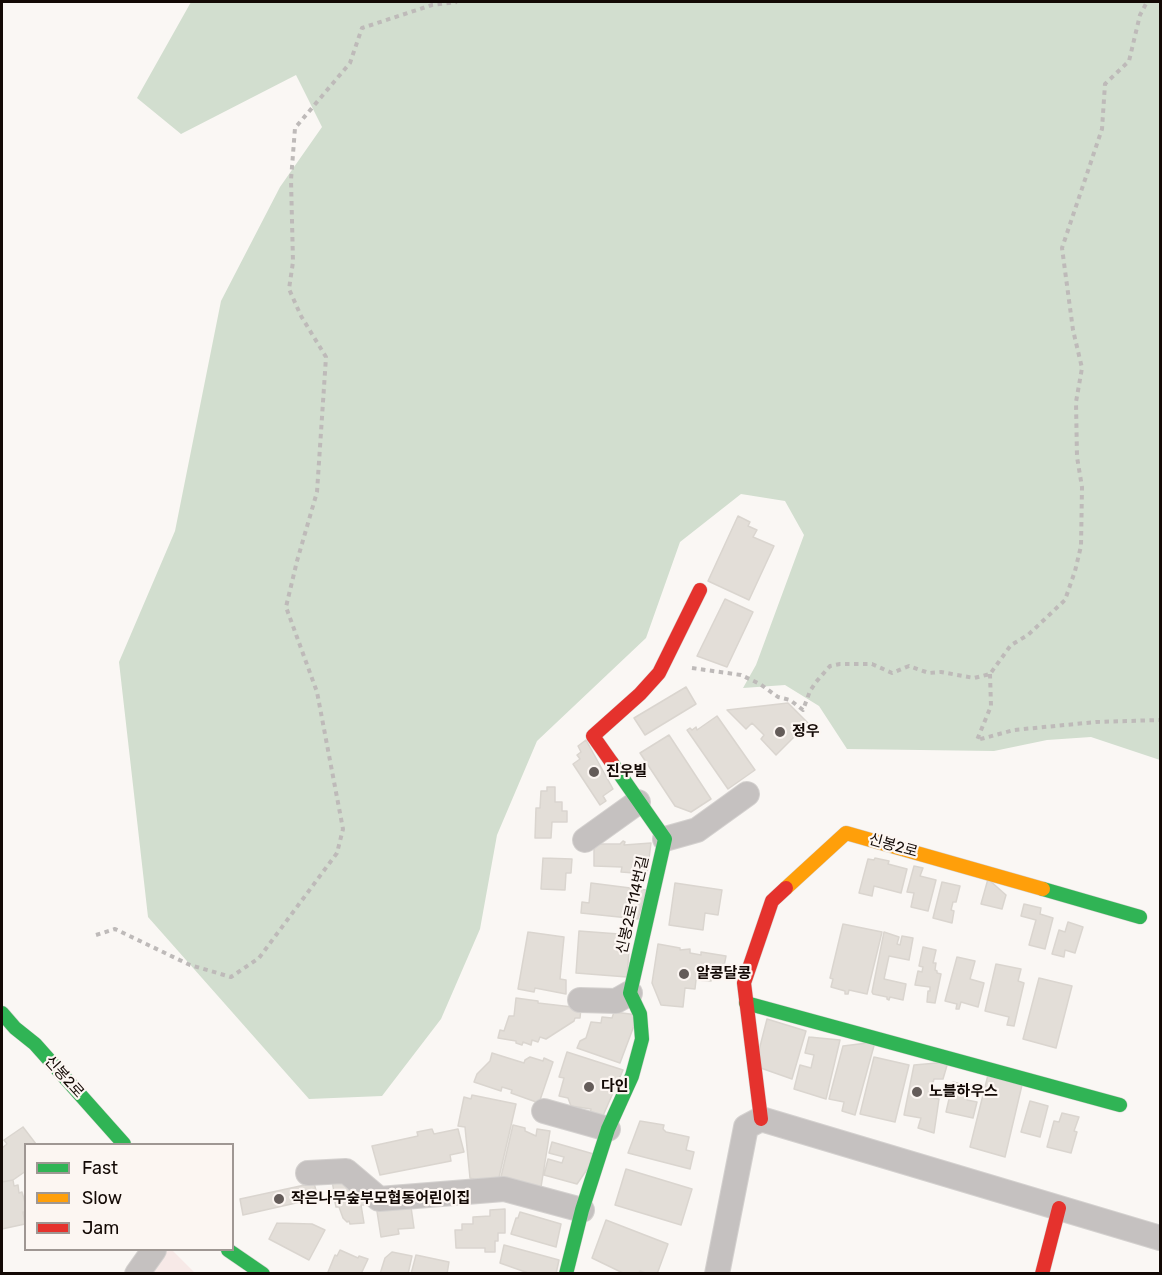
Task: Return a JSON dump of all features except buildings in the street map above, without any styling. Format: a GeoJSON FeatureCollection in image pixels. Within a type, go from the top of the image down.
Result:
{"type":"FeatureCollection","features":[{"type":"Feature","properties":{"kind":"street"},"geometry":{"type":"LineString","coordinates":[[700,590],[659,673],[640,694],[593,736],[665,839],[697,830],[747,794]]}},
{"type":"Feature","properties":{"kind":"street"},"geometry":{"type":"LineString","coordinates":[[585,840],[638,802]]}},
{"type":"Feature","properties":{"kind":"street","name":"신봉2로"},"geometry":{"type":"LineString","coordinates":[[761,1119],[744,983],[772,901],[846,833],[1140,916]]}},
{"type":"Feature","properties":{"kind":"street","name":"신봉2로114번길"},"geometry":{"type":"LineString","coordinates":[[630,993],[665,839]]}},
{"type":"Feature","properties":{"kind":"street"},"geometry":{"type":"LineString","coordinates":[[566,1274],[582,1210],[608,1129],[632,1076],[642,1039],[640,1014],[630,993],[616,1000],[580,1000]]}},
{"type":"Feature","properties":{"kind":"street"},"geometry":{"type":"LineString","coordinates":[[746,1003],[1120,1105]]}},
{"type":"Feature","properties":{"kind":"street","name":"신봉2로"},"geometry":{"type":"LineString","coordinates":[[2,1013],[15,1028],[35,1044],[123,1143]]}},
{"type":"Feature","properties":{"kind":"street"},"geometry":{"type":"LineString","coordinates":[[544,1111],[608,1129]]}},
{"type":"Feature","properties":{"kind":"street"},"geometry":{"type":"LineString","coordinates":[[717,1274],[746,1127],[761,1119],[1161,1238]]}},
{"type":"Feature","properties":{"kind":"street"},"geometry":{"type":"LineString","coordinates":[[308,1173],[346,1171],[379,1199],[504,1189],[582,1210]]}},
{"type":"Feature","properties":{"kind":"street"},"geometry":{"type":"LineString","coordinates":[[1042,1274],[1059,1208]]}},
{"type":"Feature","properties":{"kind":"street"},"geometry":{"type":"LineString","coordinates":[[137,1274],[153,1251]]}},
{"type":"Feature","properties":{"kind":"street"},"geometry":{"type":"LineString","coordinates":[[229,1251],[263,1274]]}},
{"type":"Feature","properties":{"kind":"path"},"geometry":{"type":"LineString","coordinates":[[96,935],[116,929],[190,965],[231,977],[260,958],[337,853],[343,829],[317,692],[286,607],[317,492],[326,357],[301,316],[289,289],[293,262],[291,180],[294,128],[350,63],[363,28],[432,5],[457,2]]}},
{"type":"Feature","properties":{"kind":"path"},"geometry":{"type":"LineString","coordinates":[[1147,2],[1140,15],[1129,61],[1105,84],[1102,129],[1062,248],[1073,330],[1082,368],[1076,402],[1077,457],[1082,487],[1081,546],[1065,600],[1028,635],[1011,645],[990,674],[991,706],[977,740],[1014,730],[1096,722],[1161,720]]}},
{"type":"Feature","properties":{"kind":"path"},"geometry":{"type":"LineString","coordinates":[[664,662],[688,668],[741,675],[760,684],[778,697],[789,700],[803,710],[816,682],[830,666],[840,664],[872,664],[892,673],[909,666],[929,673],[941,672],[975,678],[990,674]]}},
{"type":"Feature","properties":{"kind":"shaded area"},"geometry":{"type":"Polygon","coordinates":[[[159,1251],[173,1251],[195,1273],[144,1274],[159,1251]]]}},
{"type":"Feature","properties":{"kind":"green space"},"geometry":{"type":"Polygon","coordinates":[[[191,2],[1160,2],[1160,760],[1091,737],[1047,740],[994,751],[847,749],[819,706],[785,685],[743,688],[756,665],[804,535],[785,501],[741,494],[680,542],[646,638],[537,741],[497,835],[480,929],[441,1019],[382,1096],[309,1099],[148,917],[119,662],[175,531],[221,301],[280,187],[322,127],[296,75],[181,134],[137,98],[191,2]]]}},
{"type":"Feature","properties":{"kind":"traffic: fast"},"geometry":{"type":"LineString","coordinates":[[566,1274],[582,1210],[608,1129],[632,1076],[642,1039],[640,1014],[630,993],[665,839],[612,763]]}},
{"type":"Feature","properties":{"kind":"traffic: fast"},"geometry":{"type":"LineString","coordinates":[[1043,889],[1140,917]]}},
{"type":"Feature","properties":{"kind":"traffic: fast"},"geometry":{"type":"LineString","coordinates":[[746,1003],[1120,1105]]}},
{"type":"Feature","properties":{"kind":"traffic: fast"},"geometry":{"type":"LineString","coordinates":[[2,1013],[15,1028],[35,1044],[123,1143]]}},
{"type":"Feature","properties":{"kind":"traffic: fast"},"geometry":{"type":"LineString","coordinates":[[229,1251],[263,1274]]}},
{"type":"Feature","properties":{"kind":"traffic: slow"},"geometry":{"type":"LineString","coordinates":[[786,888],[846,833],[1043,889]]}},
{"type":"Feature","properties":{"kind":"traffic: jam"},"geometry":{"type":"LineString","coordinates":[[612,763],[593,736],[640,694],[659,673],[700,590]]}},
{"type":"Feature","properties":{"kind":"traffic: jam"},"geometry":{"type":"LineString","coordinates":[[761,1119],[744,983],[772,901],[786,888]]}},
{"type":"Feature","properties":{"kind":"traffic: jam"},"geometry":{"type":"LineString","coordinates":[[1042,1274],[1059,1208]]}},
{"type":"Feature","properties":{"kind":"place","name":"정우"},"geometry":{"type":"Point","coordinates":[780,732]}},
{"type":"Feature","properties":{"kind":"place","name":"진우빌"},"geometry":{"type":"Point","coordinates":[594,772]}},
{"type":"Feature","properties":{"kind":"place","name":"알콩달콩"},"geometry":{"type":"Point","coordinates":[684,974]}},
{"type":"Feature","properties":{"kind":"place","name":"다인"},"geometry":{"type":"Point","coordinates":[589,1087]}},
{"type":"Feature","properties":{"kind":"place","name":"노블하우스"},"geometry":{"type":"Point","coordinates":[917,1092]}},
{"type":"Feature","properties":{"kind":"place","name":"작은나무숲부모협동어린이집"},"geometry":{"type":"Point","coordinates":[279,1199]}}]}
